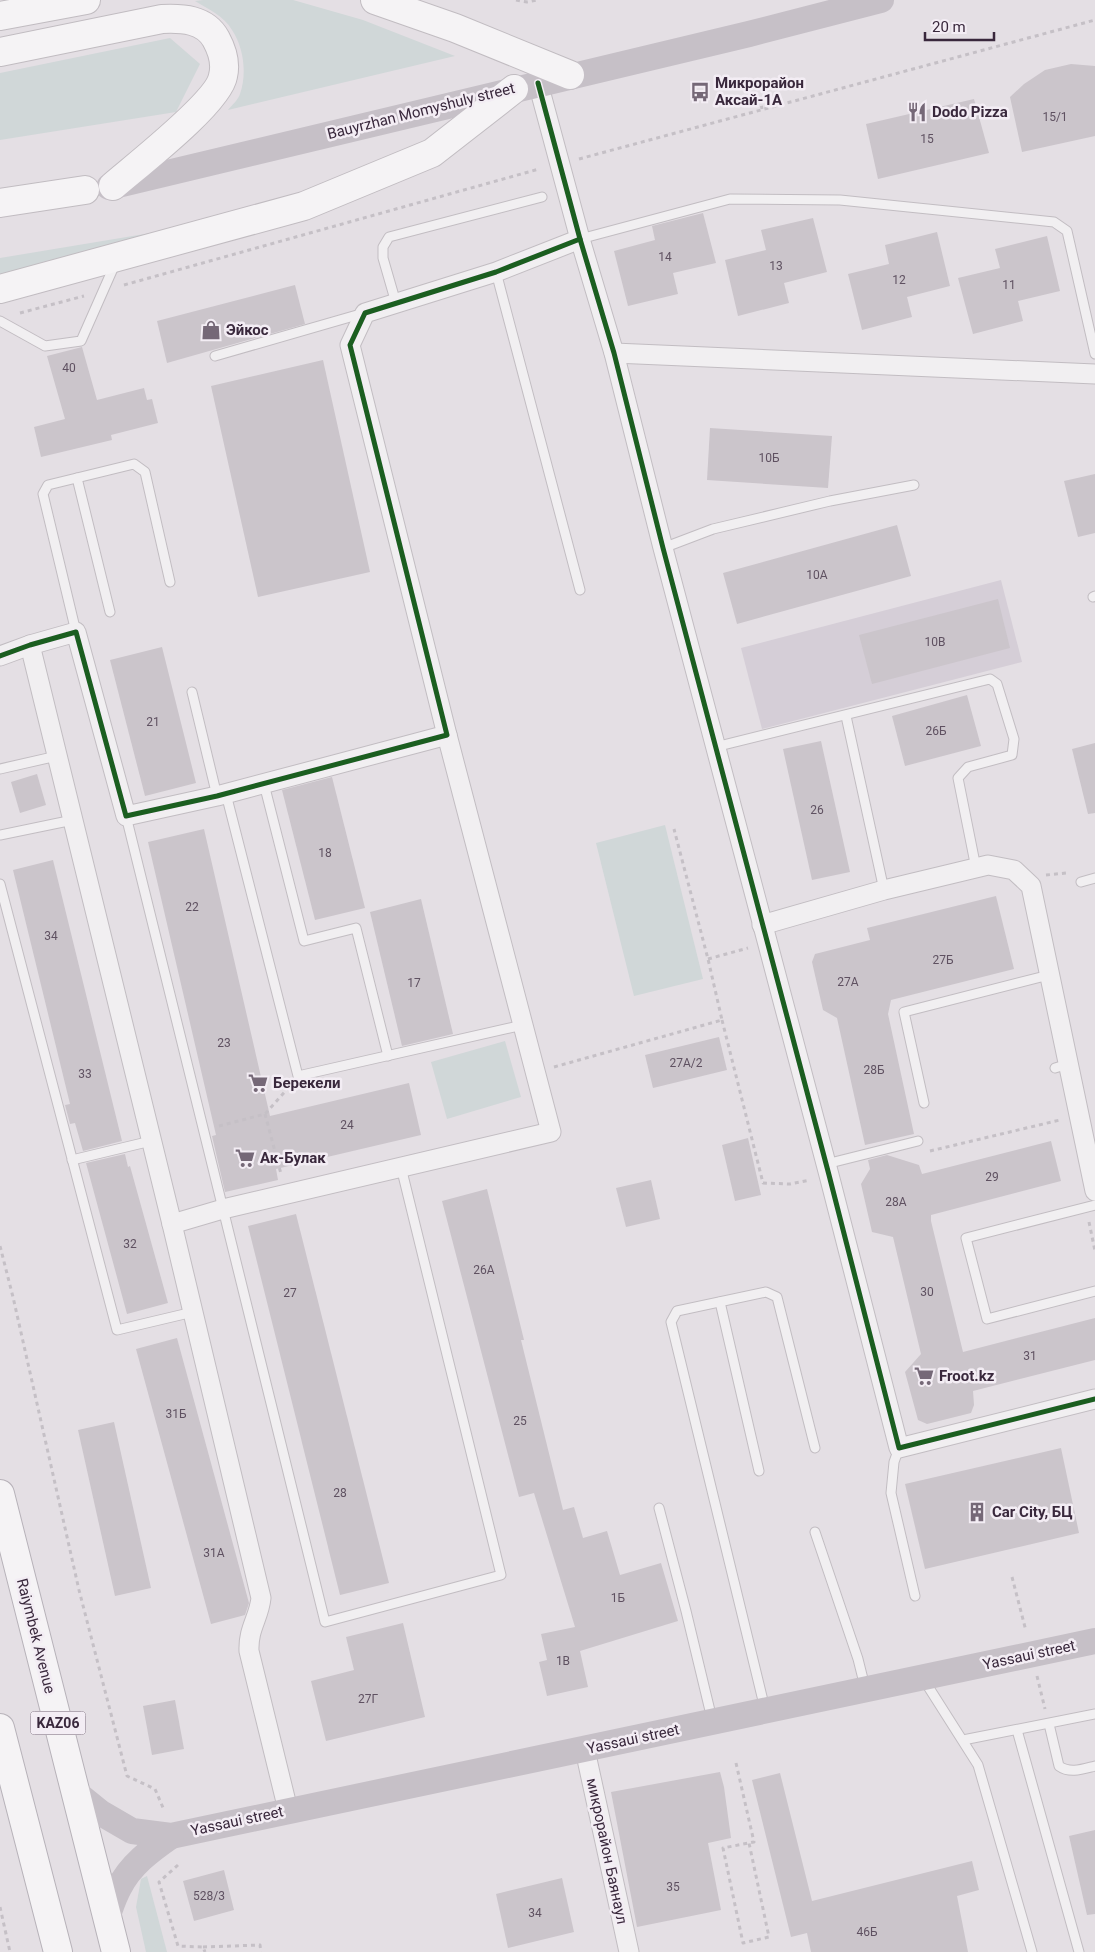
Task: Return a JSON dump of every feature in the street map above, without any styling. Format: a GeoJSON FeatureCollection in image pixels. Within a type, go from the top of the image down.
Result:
{"type":"FeatureCollection","features":[{"type":"Feature","properties":{"kind":"main road"},"geometry":{"type":"LineString","coordinates":[[0,16],[86,0]]}},
{"type":"Feature","properties":{"kind":"main road"},"geometry":{"type":"LineString","coordinates":[[375,0],[455,28],[570,75]]}},
{"type":"Feature","properties":{"kind":"main road","name":"Bauyrzhan Momyshuly street"},"geometry":{"type":"LineString","coordinates":[[85,190],[113,186],[570,75],[749,34],[845,4],[881,0]]}},
{"type":"Feature","properties":{"kind":"main road"},"geometry":{"type":"LineString","coordinates":[[0,52],[162,19],[186,19],[205,26],[212,33],[221,51],[224,76],[215,94],[200,110],[113,186]]}},
{"type":"Feature","properties":{"kind":"main road"},"geometry":{"type":"LineString","coordinates":[[0,289],[304,206],[432,153],[526,86]]}},
{"type":"Feature","properties":{"kind":"main road"},"geometry":{"type":"LineString","coordinates":[[0,198],[85,190]]}},
{"type":"Feature","properties":{"kind":"main road"},"geometry":{"type":"LineString","coordinates":[[0,203],[85,190]]}},
{"type":"Feature","properties":{"kind":"main road","name":"Raiymbek Avenue"},"geometry":{"type":"LineString","coordinates":[[0,1494],[116,1952]]}},
{"type":"Feature","properties":{"kind":"main road","name":"Yassaui street"},"geometry":{"type":"LineString","coordinates":[[168,1824],[288,1810],[585,1750],[1095,1641]]}},
{"type":"Feature","properties":{"kind":"main road"},"geometry":{"type":"LineString","coordinates":[[0,1728],[58,1952]]}},
{"type":"Feature","properties":{"kind":"main road"},"geometry":{"type":"LineString","coordinates":[[76,1792],[100,1813],[132,1831],[168,1824]]}},
{"type":"Feature","properties":{"kind":"main road"},"geometry":{"type":"LineString","coordinates":[[108,1917],[119,1887],[168,1824]]}},
{"type":"Feature","properties":{"kind":"street"},"geometry":{"type":"LineString","coordinates":[[526,86],[561,164],[580,239],[614,353],[663,548],[899,1448],[1095,1399]]}},
{"type":"Feature","properties":{"kind":"street"},"geometry":{"type":"LineString","coordinates":[[172,1224],[223,1209],[552,1132],[447,735],[350,345],[365,313],[496,272],[580,239]]}},
{"type":"Feature","properties":{"kind":"street"},"geometry":{"type":"LineString","coordinates":[[614,353],[1095,374]]}},
{"type":"Feature","properties":{"kind":"street"},"geometry":{"type":"LineString","coordinates":[[0,656],[76,632],[126,816],[222,795],[447,735]]}},
{"type":"Feature","properties":{"kind":"street"},"geometry":{"type":"LineString","coordinates":[[30,645],[172,1224],[260,1598],[260,1606],[249,1638],[250,1651],[288,1810]]}},
{"type":"Feature","properties":{"kind":"street"},"geometry":{"type":"LineString","coordinates":[[765,934],[884,890],[988,865],[1014,870],[1031,886],[1049,975],[1061,1066],[1095,1192]]}},
{"type":"Feature","properties":{"kind":"street","name":"микрорайон Баянаул"},"geometry":{"type":"LineString","coordinates":[[585,1750],[629,1952]]}},
{"type":"Feature","properties":{"kind":"lane"},"geometry":{"type":"LineString","coordinates":[[396,304],[383,258],[383,247],[389,237],[542,196]]}},
{"type":"Feature","properties":{"kind":"lane"},"geometry":{"type":"LineString","coordinates":[[580,239],[730,199],[840,200],[1054,222],[1067,231],[1095,354]]}},
{"type":"Feature","properties":{"kind":"lane"},"geometry":{"type":"LineString","coordinates":[[0,321],[46,346],[81,341],[118,256]]}},
{"type":"Feature","properties":{"kind":"lane"},"geometry":{"type":"LineString","coordinates":[[496,272],[580,590]]}},
{"type":"Feature","properties":{"kind":"lane"},"geometry":{"type":"LineString","coordinates":[[215,356],[365,313]]}},
{"type":"Feature","properties":{"kind":"lane"},"geometry":{"type":"LineString","coordinates":[[76,632],[43,494],[48,485],[134,464],[145,472],[170,582]]}},
{"type":"Feature","properties":{"kind":"lane"},"geometry":{"type":"LineString","coordinates":[[77,478],[110,612]]}},
{"type":"Feature","properties":{"kind":"lane"},"geometry":{"type":"LineString","coordinates":[[663,548],[722,527],[830,501],[914,484]]}},
{"type":"Feature","properties":{"kind":"lane"},"geometry":{"type":"LineString","coordinates":[[715,747],[990,679],[996,684],[1014,739],[1012,755],[968,767],[958,778],[976,868]]}},
{"type":"Feature","properties":{"kind":"lane"},"geometry":{"type":"LineString","coordinates":[[192,692],[222,795],[298,1076],[523,1025]]}},
{"type":"Feature","properties":{"kind":"lane"},"geometry":{"type":"LineString","coordinates":[[846,716],[884,890]]}},
{"type":"Feature","properties":{"kind":"lane"},"geometry":{"type":"LineString","coordinates":[[0,769],[57,756]]}},
{"type":"Feature","properties":{"kind":"lane"},"geometry":{"type":"LineString","coordinates":[[264,784],[304,941],[356,928],[388,1056]]}},
{"type":"Feature","properties":{"kind":"lane"},"geometry":{"type":"LineString","coordinates":[[126,816],[325,1622],[501,1576],[401,1167]]}},
{"type":"Feature","properties":{"kind":"lane"},"geometry":{"type":"LineString","coordinates":[[0,836],[73,820]]}},
{"type":"Feature","properties":{"kind":"lane"},"geometry":{"type":"LineString","coordinates":[[1082,882],[1095,878]]}},
{"type":"Feature","properties":{"kind":"lane"},"geometry":{"type":"LineString","coordinates":[[0,884],[117,1330],[193,1312]]}},
{"type":"Feature","properties":{"kind":"lane"},"geometry":{"type":"LineString","coordinates":[[924,1103],[904,1012],[1049,975]]}},
{"type":"Feature","properties":{"kind":"lane"},"geometry":{"type":"LineString","coordinates":[[72,1160],[151,1141]]}},
{"type":"Feature","properties":{"kind":"lane"},"geometry":{"type":"LineString","coordinates":[[826,1164],[918,1141]]}},
{"type":"Feature","properties":{"kind":"lane"},"geometry":{"type":"LineString","coordinates":[[1095,1205],[966,1238],[987,1319],[1095,1291]]}},
{"type":"Feature","properties":{"kind":"lane"},"geometry":{"type":"LineString","coordinates":[[766,1711],[671,1322],[677,1311],[766,1292],[777,1297],[815,1448]]}},
{"type":"Feature","properties":{"kind":"lane"},"geometry":{"type":"LineString","coordinates":[[720,1302],[759,1471]]}},
{"type":"Feature","properties":{"kind":"lane"},"geometry":{"type":"LineString","coordinates":[[899,1448],[894,1462],[891,1492],[915,1596]]}},
{"type":"Feature","properties":{"kind":"lane"},"geometry":{"type":"LineString","coordinates":[[659,1508],[712,1722]]}},
{"type":"Feature","properties":{"kind":"lane"},"geometry":{"type":"LineString","coordinates":[[815,1532],[858,1659],[865,1690]]}},
{"type":"Feature","properties":{"kind":"lane"},"geometry":{"type":"LineString","coordinates":[[922,1678],[978,1765],[1032,1952]]}},
{"type":"Feature","properties":{"kind":"lane"},"geometry":{"type":"LineString","coordinates":[[963,1740],[1095,1714]]}},
{"type":"Feature","properties":{"kind":"lane"},"geometry":{"type":"LineString","coordinates":[[1049,1724],[1059,1766],[1064,1770],[1072,1771],[1095,1766]]}},
{"type":"Feature","properties":{"kind":"lane"},"geometry":{"type":"LineString","coordinates":[[1017,1730],[1079,1952]]}},
{"type":"Feature","properties":{"kind":"lane"},"geometry":{"type":"LineString","coordinates":[[37,1869],[49,1952]]}},
{"type":"Feature","properties":{"kind":"path"},"geometry":{"type":"LineString","coordinates":[[516,0],[527,2],[537,0]]}},
{"type":"Feature","properties":{"kind":"path"},"geometry":{"type":"LineString","coordinates":[[19,313],[762,109],[1095,20]]}},
{"type":"Feature","properties":{"kind":"path"},"geometry":{"type":"LineString","coordinates":[[760,98],[762,109]]}},
{"type":"Feature","properties":{"kind":"path"},"geometry":{"type":"LineString","coordinates":[[536,1072],[722,1020],[674,829]]}},
{"type":"Feature","properties":{"kind":"path"},"geometry":{"type":"LineString","coordinates":[[1024,880],[1069,873]]}},
{"type":"Feature","properties":{"kind":"path"},"geometry":{"type":"LineString","coordinates":[[708,959],[765,934]]}},
{"type":"Feature","properties":{"kind":"path"},"geometry":{"type":"LineString","coordinates":[[204,1130],[265,1114],[298,1076]]}},
{"type":"Feature","properties":{"kind":"path"},"geometry":{"type":"LineString","coordinates":[[265,1114],[286,1194]]}},
{"type":"Feature","properties":{"kind":"path"},"geometry":{"type":"LineString","coordinates":[[0,1246],[79,1590],[127,1776],[155,1789],[168,1824]]}},
{"type":"Feature","properties":{"kind":"path"},"geometry":{"type":"LineString","coordinates":[[736,1763],[754,1842],[723,1848],[744,1943],[769,1937],[749,1843]]}},
{"type":"Feature","properties":{"kind":"path"},"geometry":{"type":"LineString","coordinates":[[178,1865],[159,1882],[178,1946],[260,1945],[261,1952]]}},
{"type":"Feature","properties":{"kind":"path"},"geometry":{"type":"LineString","coordinates":[[0,1907],[10,1952]]}},
{"type":"Feature","properties":{"kind":"path"},"geometry":{"type":"LineString","coordinates":[[203,1947],[205,1952]]}},
{"type":"Feature","properties":{"kind":"shaded area"},"geometry":{"type":"Polygon","coordinates":[[[293,0],[363,20],[455,56],[228,110],[238,98],[242,86],[244,70],[242,53],[229,25],[215,13],[195,1],[293,0]]]}},
{"type":"Feature","properties":{"kind":"shaded area"},"geometry":{"type":"Polygon","coordinates":[[[170,38],[200,64],[176,112],[0,140],[0,73],[170,38]]]}},
{"type":"Feature","properties":{"kind":"shaded area"},"geometry":{"type":"Polygon","coordinates":[[[217,222],[0,279],[0,258],[217,222]]]}},
{"type":"Feature","properties":{"kind":"shaded area"},"geometry":{"type":"Polygon","coordinates":[[[1001,580],[1022,662],[762,729],[741,648],[1001,580]]]}},
{"type":"Feature","properties":{"kind":"shaded area"},"geometry":{"type":"Polygon","coordinates":[[[665,825],[703,979],[634,996],[596,843],[665,825]]]}},
{"type":"Feature","properties":{"kind":"shaded area"},"geometry":{"type":"Polygon","coordinates":[[[505,1041],[521,1097],[447,1119],[431,1062],[505,1041]]]}},
{"type":"Feature","properties":{"kind":"shaded area"},"geometry":{"type":"Polygon","coordinates":[[[147,1876],[167,1952],[146,1952],[136,1907],[141,1879],[147,1876]]]}},
{"type":"Feature","properties":{"kind":"building"},"geometry":{"type":"Polygon","coordinates":[[[1071,64],[1095,66],[1095,136],[1022,152],[1010,97],[1024,84],[1045,70],[1071,64]]]}},
{"type":"Feature","properties":{"kind":"building"},"geometry":{"type":"Polygon","coordinates":[[[974,99],[989,153],[878,179],[866,124],[974,99]]]}},
{"type":"Feature","properties":{"kind":"building"},"geometry":{"type":"Polygon","coordinates":[[[703,213],[716,263],[673,273],[678,294],[628,306],[614,251],[655,240],[652,226],[703,213]]]}},
{"type":"Feature","properties":{"kind":"building"},"geometry":{"type":"Polygon","coordinates":[[[813,218],[827,272],[784,283],[789,303],[738,316],[725,260],[766,250],[761,230],[813,218]]]}},
{"type":"Feature","properties":{"kind":"building"},"geometry":{"type":"Polygon","coordinates":[[[937,232],[950,286],[907,297],[912,317],[862,330],[848,274],[889,264],[885,245],[937,232]]]}},
{"type":"Feature","properties":{"kind":"building"},"geometry":{"type":"Polygon","coordinates":[[[1047,236],[1060,291],[1018,301],[1023,321],[973,334],[958,278],[1000,268],[995,249],[1047,236]]]}},
{"type":"Feature","properties":{"kind":"building"},"geometry":{"type":"Polygon","coordinates":[[[295,285],[305,324],[167,363],[157,321],[295,285]]]}},
{"type":"Feature","properties":{"kind":"building"},"geometry":{"type":"Polygon","coordinates":[[[82,347],[97,400],[144,388],[147,400],[152,399],[158,423],[111,435],[112,440],[41,457],[34,427],[65,419],[47,356],[82,347]]]}},
{"type":"Feature","properties":{"kind":"building"},"geometry":{"type":"Polygon","coordinates":[[[323,360],[370,572],[258,597],[211,386],[323,360]]]}},
{"type":"Feature","properties":{"kind":"building"},"geometry":{"type":"Polygon","coordinates":[[[710,428],[832,436],[828,488],[707,480],[710,428]]]}},
{"type":"Feature","properties":{"kind":"building"},"geometry":{"type":"Polygon","coordinates":[[[1095,474],[1095,533],[1078,537],[1064,481],[1095,474]]]}},
{"type":"Feature","properties":{"kind":"building"},"geometry":{"type":"Polygon","coordinates":[[[897,525],[911,576],[737,624],[723,573],[897,525]]]}},
{"type":"Feature","properties":{"kind":"building"},"geometry":{"type":"Polygon","coordinates":[[[998,599],[1010,648],[872,684],[859,635],[998,599]]]}},
{"type":"Feature","properties":{"kind":"building"},"geometry":{"type":"Polygon","coordinates":[[[162,647],[196,783],[145,796],[110,660],[162,647]]]}},
{"type":"Feature","properties":{"kind":"building"},"geometry":{"type":"Polygon","coordinates":[[[967,695],[981,746],[905,766],[892,716],[967,695]]]}},
{"type":"Feature","properties":{"kind":"building"},"geometry":{"type":"Polygon","coordinates":[[[821,741],[850,872],[812,880],[783,749],[821,741]]]}},
{"type":"Feature","properties":{"kind":"building"},"geometry":{"type":"Polygon","coordinates":[[[1095,743],[1095,813],[1088,814],[1072,749],[1095,743]]]}},
{"type":"Feature","properties":{"kind":"building"},"geometry":{"type":"Polygon","coordinates":[[[37,774],[46,805],[20,813],[11,782],[37,774]]]}},
{"type":"Feature","properties":{"kind":"building"},"geometry":{"type":"Polygon","coordinates":[[[332,777],[365,908],[315,920],[282,790],[332,777]]]}},
{"type":"Feature","properties":{"kind":"building"},"geometry":{"type":"Polygon","coordinates":[[[204,829],[270,1116],[409,1083],[421,1135],[276,1169],[278,1180],[225,1192],[212,1136],[216,1135],[148,842],[204,829]]]}},
{"type":"Feature","properties":{"kind":"building"},"geometry":{"type":"Polygon","coordinates":[[[53,860],[122,1141],[83,1151],[75,1123],[70,1124],[65,1105],[70,1104],[13,870],[53,860]]]}},
{"type":"Feature","properties":{"kind":"building"},"geometry":{"type":"Polygon","coordinates":[[[996,896],[1014,969],[891,1000],[888,1014],[914,1134],[865,1145],[837,1018],[823,1010],[812,962],[815,954],[870,940],[867,928],[996,896]]]}},
{"type":"Feature","properties":{"kind":"building"},"geometry":{"type":"Polygon","coordinates":[[[421,899],[453,1034],[402,1046],[370,912],[421,899]]]}},
{"type":"Feature","properties":{"kind":"building"},"geometry":{"type":"Polygon","coordinates":[[[719,1037],[727,1070],[653,1088],[645,1055],[719,1037]]]}},
{"type":"Feature","properties":{"kind":"building"},"geometry":{"type":"Polygon","coordinates":[[[748,1138],[761,1195],[735,1201],[722,1145],[748,1138]]]}},
{"type":"Feature","properties":{"kind":"building"},"geometry":{"type":"Polygon","coordinates":[[[1051,1141],[1061,1181],[931,1215],[931,1221],[963,1352],[1095,1318],[1095,1360],[973,1391],[974,1405],[971,1413],[927,1424],[918,1420],[905,1372],[921,1354],[893,1237],[872,1232],[861,1184],[870,1169],[868,1160],[887,1155],[919,1165],[922,1174],[1051,1141]]]}},
{"type":"Feature","properties":{"kind":"building"},"geometry":{"type":"Polygon","coordinates":[[[125,1154],[168,1303],[127,1314],[86,1163],[125,1154]]]}},
{"type":"Feature","properties":{"kind":"building"},"geometry":{"type":"Polygon","coordinates":[[[651,1180],[660,1219],[626,1227],[616,1188],[651,1180]]]}},
{"type":"Feature","properties":{"kind":"building"},"geometry":{"type":"Polygon","coordinates":[[[487,1189],[524,1340],[521,1340],[563,1510],[574,1507],[583,1538],[607,1531],[620,1575],[661,1563],[678,1621],[580,1651],[588,1687],[547,1696],[539,1662],[547,1660],[541,1634],[575,1627],[534,1493],[519,1497],[442,1201],[487,1189]]]}},
{"type":"Feature","properties":{"kind":"building"},"geometry":{"type":"Polygon","coordinates":[[[296,1214],[389,1583],[340,1595],[248,1226],[296,1214]]]}},
{"type":"Feature","properties":{"kind":"building"},"geometry":{"type":"Polygon","coordinates":[[[177,1338],[249,1603],[245,1615],[211,1624],[136,1349],[177,1338]]]}},
{"type":"Feature","properties":{"kind":"building"},"geometry":{"type":"Polygon","coordinates":[[[114,1422],[151,1588],[115,1596],[78,1430],[114,1422]]]}},
{"type":"Feature","properties":{"kind":"building","name":"Car City, БЦ"},"geometry":{"type":"Polygon","coordinates":[[[1061,1448],[1079,1533],[925,1569],[905,1484],[1061,1448]]]}},
{"type":"Feature","properties":{"kind":"building"},"geometry":{"type":"Polygon","coordinates":[[[403,1623],[425,1717],[326,1741],[311,1681],[354,1670],[346,1637],[403,1623]]]}},
{"type":"Feature","properties":{"kind":"building"},"geometry":{"type":"Polygon","coordinates":[[[175,1700],[184,1749],[152,1755],[143,1706],[175,1700]]]}},
{"type":"Feature","properties":{"kind":"building"},"geometry":{"type":"Polygon","coordinates":[[[720,1772],[731,1838],[708,1843],[721,1910],[637,1927],[611,1792],[720,1772]]]}},
{"type":"Feature","properties":{"kind":"building"},"geometry":{"type":"Polygon","coordinates":[[[780,1773],[812,1901],[972,1861],[979,1890],[957,1896],[968,1952],[811,1952],[807,1933],[791,1937],[752,1780],[780,1773]]]}},
{"type":"Feature","properties":{"kind":"building"},"geometry":{"type":"Polygon","coordinates":[[[1095,1830],[1095,1914],[1087,1915],[1069,1836],[1095,1830]]]}},
{"type":"Feature","properties":{"kind":"building"},"geometry":{"type":"Polygon","coordinates":[[[224,1870],[234,1910],[194,1921],[183,1881],[224,1870]]]}},
{"type":"Feature","properties":{"kind":"building"},"geometry":{"type":"Polygon","coordinates":[[[562,1878],[574,1932],[508,1948],[496,1894],[562,1878]]]}},
{"type":"Feature","properties":{"kind":"cycle path"},"geometry":{"type":"LineString","coordinates":[[538,83],[580,239],[614,353],[663,548],[829,1175],[899,1448],[1095,1399]]}},
{"type":"Feature","properties":{"kind":"cycle path"},"geometry":{"type":"LineString","coordinates":[[0,656],[76,632],[126,816],[217,796],[447,735],[350,345],[365,313],[496,272],[580,239]]}},
{"type":"Feature","properties":{"kind":"place","name":"Микрорайон Аксай-1А"},"geometry":{"type":"Point","coordinates":[700,92]}},
{"type":"Feature","properties":{"kind":"place","name":"Dodo Pizza"},"geometry":{"type":"Point","coordinates":[917,112]}},
{"type":"Feature","properties":{"kind":"place","name":"Эйкос"},"geometry":{"type":"Point","coordinates":[211,330]}},
{"type":"Feature","properties":{"kind":"place","name":"Берекели"},"geometry":{"type":"Point","coordinates":[258,1083]}},
{"type":"Feature","properties":{"kind":"place","name":"Ак-Булак"},"geometry":{"type":"Point","coordinates":[245,1158]}},
{"type":"Feature","properties":{"kind":"place","name":"Froot.kz"},"geometry":{"type":"Point","coordinates":[924,1376]}},
{"type":"Feature","properties":{"kind":"place","name":"Car City, БЦ"},"geometry":{"type":"Point","coordinates":[977,1512]}}]}
